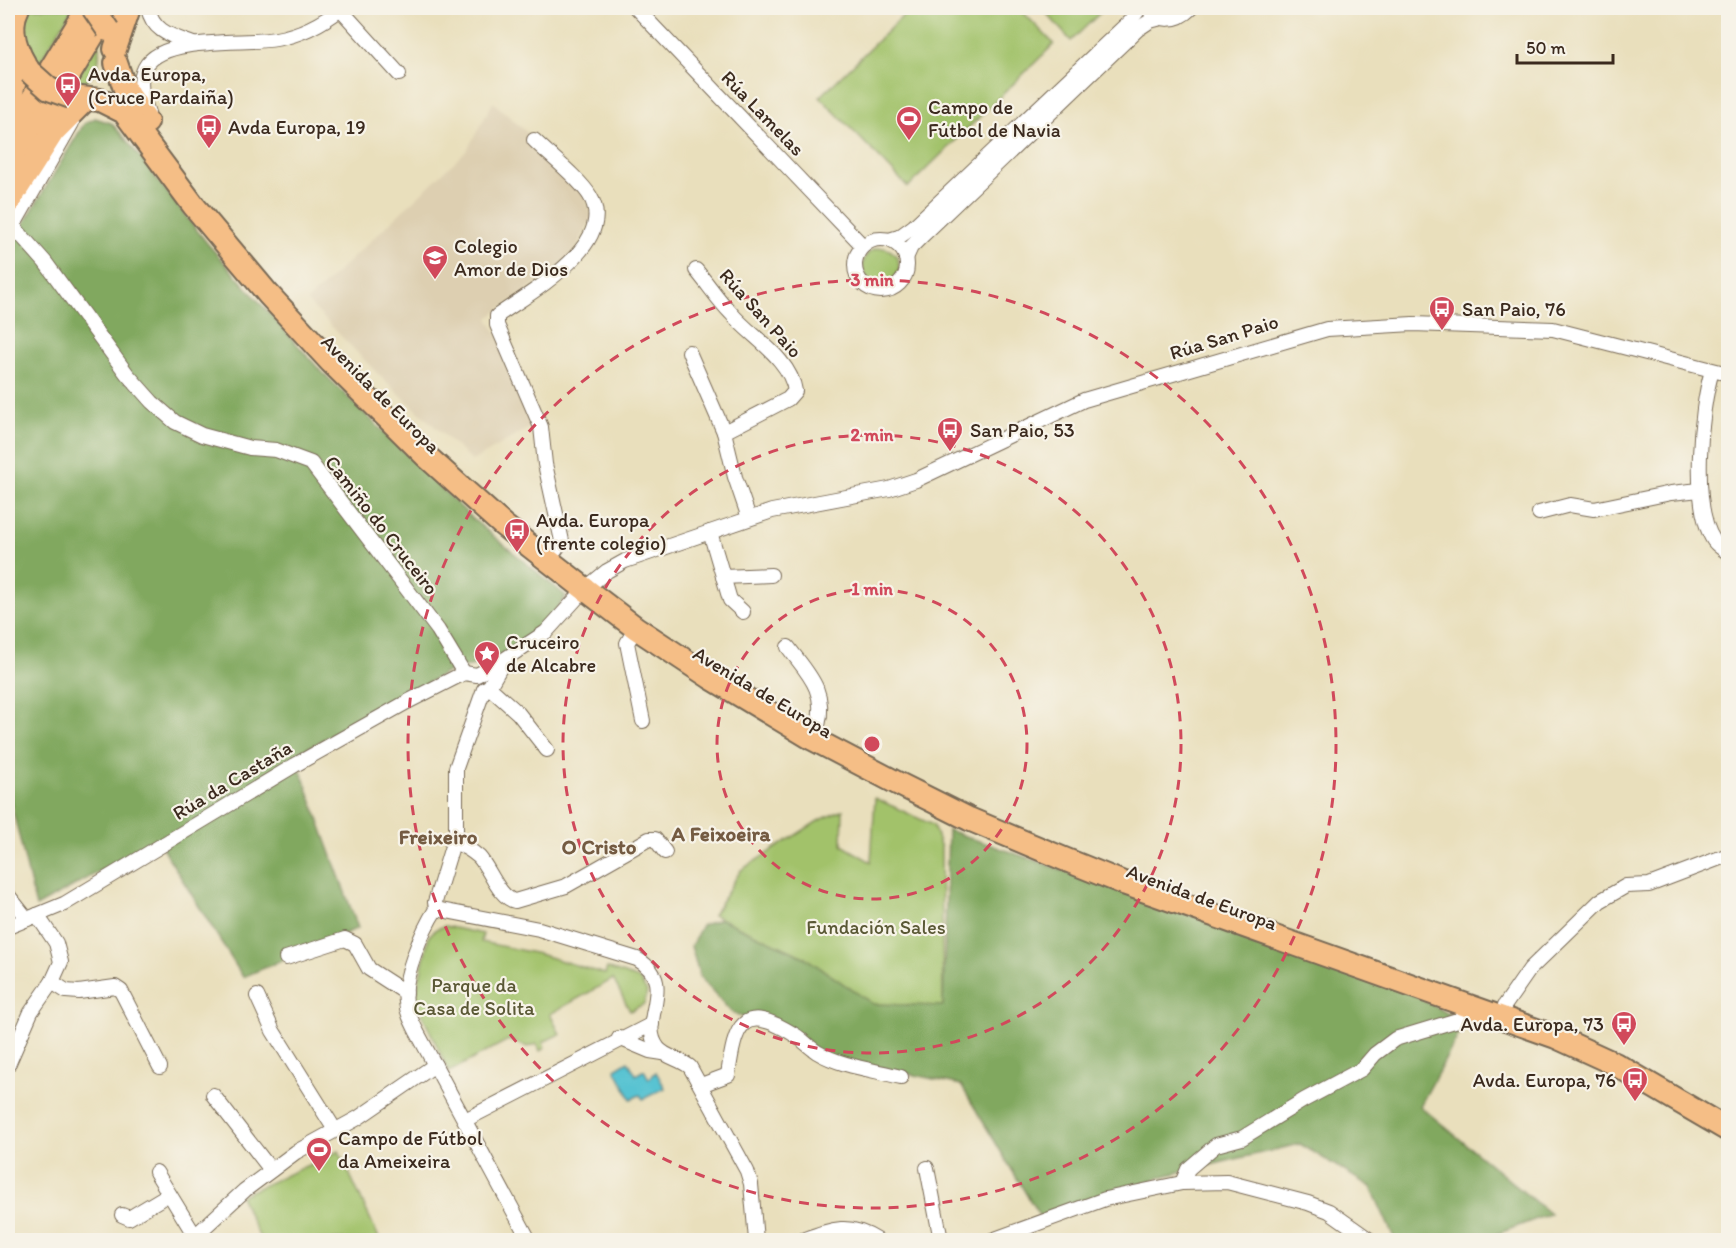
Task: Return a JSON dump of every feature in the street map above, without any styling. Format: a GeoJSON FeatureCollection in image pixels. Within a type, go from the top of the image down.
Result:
{"type":"FeatureCollection","features":[{"type":"Feature","properties":{"kind":"main road"},"geometry":{"type":"LineString","coordinates":[[8,107],[19,61],[13,28],[18,8]]}},
{"type":"Feature","properties":{"kind":"main road"},"geometry":{"type":"LineString","coordinates":[[8,139],[87,8]]}},
{"type":"Feature","properties":{"kind":"main road","name":"Avenida de Europa"},"geometry":{"type":"LineString","coordinates":[[93,8],[112,37],[125,89],[209,206],[261,267],[364,379],[441,454],[555,551],[589,586],[636,628],[813,739],[969,819],[1126,884],[1556,1037],[1614,1064],[1728,1130]]}},
{"type":"Feature","properties":{"kind":"main road"},"geometry":{"type":"LineString","coordinates":[[8,173],[29,142],[112,37],[129,8]]}},
{"type":"Feature","properties":{"kind":"main road"},"geometry":{"type":"LineString","coordinates":[[8,203],[53,132],[78,101],[98,93],[107,82],[112,37]]}},
{"type":"Feature","properties":{"kind":"main road","name":"Avenida de Europa"},"geometry":{"type":"LineString","coordinates":[[19,61],[49,89],[78,101],[114,105],[124,112],[194,206],[268,294],[331,362],[425,455],[503,525],[589,586],[714,664],[864,753],[1033,833],[1155,881],[1505,1005],[1588,1038],[1648,1067],[1728,1113]]}},
{"type":"Feature","properties":{"kind":"street"},"geometry":{"type":"LineString","coordinates":[[148,8],[152,21],[162,32],[194,44]]}},
{"type":"Feature","properties":{"kind":"street"},"geometry":{"type":"LineString","coordinates":[[152,129],[141,82],[148,62],[161,53],[194,44],[277,39],[298,33],[341,8],[399,74]]}},
{"type":"Feature","properties":{"kind":"street","name":"Rúa Lamelas"},"geometry":{"type":"LineString","coordinates":[[636,8],[862,246]]}},
{"type":"Feature","properties":{"kind":"street"},"geometry":{"type":"LineString","coordinates":[[889,240],[903,250],[906,258],[906,274],[900,283],[889,291],[873,291],[861,284],[855,271],[854,262],[862,246],[875,239],[889,240],[899,237],[913,227],[1130,21],[1140,8]]}},
{"type":"Feature","properties":{"kind":"street"},"geometry":{"type":"LineString","coordinates":[[1147,8],[1161,18]]}},
{"type":"Feature","properties":{"kind":"street"},"geometry":{"type":"LineString","coordinates":[[906,258],[911,247],[922,236],[1138,29],[1150,21],[1161,18],[1178,18],[1191,8]]}},
{"type":"Feature","properties":{"kind":"street"},"geometry":{"type":"LineString","coordinates":[[10,230],[74,120],[78,101]]}},
{"type":"Feature","properties":{"kind":"street"},"geometry":{"type":"LineString","coordinates":[[534,140],[590,195],[596,210],[595,228],[590,242],[573,259],[497,316],[497,325],[541,427],[545,464],[562,541],[555,551]]}},
{"type":"Feature","properties":{"kind":"street","name":"Camiño do Cruceiro"},"geometry":{"type":"LineString","coordinates":[[10,230],[45,262],[127,374],[152,402],[175,422],[202,435],[250,448],[276,450],[311,463],[471,674]]}},
{"type":"Feature","properties":{"kind":"street","name":"Rúa San Paio"},"geometry":{"type":"LineString","coordinates":[[696,270],[731,314],[786,367],[793,379],[795,391],[788,399],[723,432]]}},
{"type":"Feature","properties":{"kind":"street","name":"Rúa San Paio"},"geometry":{"type":"LineString","coordinates":[[589,586],[625,561],[749,518],[828,499],[889,489],[916,480],[1069,405],[1327,329],[1413,324],[1553,329],[1728,375]]}},
{"type":"Feature","properties":{"kind":"street"},"geometry":{"type":"LineString","coordinates":[[689,352],[723,432],[749,518]]}},
{"type":"Feature","properties":{"kind":"street"},"geometry":{"type":"LineString","coordinates":[[1712,370],[1702,432],[1700,490],[1709,532],[1714,542],[1728,553]]}},
{"type":"Feature","properties":{"kind":"street"},"geometry":{"type":"LineString","coordinates":[[1539,513],[1570,505],[1594,509],[1659,495],[1700,490]]}},
{"type":"Feature","properties":{"kind":"street"},"geometry":{"type":"LineString","coordinates":[[710,532],[730,600],[743,612]]}},
{"type":"Feature","properties":{"kind":"street"},"geometry":{"type":"LineString","coordinates":[[723,577],[771,574]]}},
{"type":"Feature","properties":{"kind":"street","name":"Rúa da Castaña"},"geometry":{"type":"LineString","coordinates":[[8,927],[64,904],[295,765],[471,674],[505,659],[546,632],[589,586]]}},
{"type":"Feature","properties":{"kind":"street"},"geometry":{"type":"LineString","coordinates":[[636,628],[627,643],[644,721]]}},
{"type":"Feature","properties":{"kind":"street"},"geometry":{"type":"LineString","coordinates":[[788,647],[817,686],[821,699],[818,726]]}},
{"type":"Feature","properties":{"kind":"street"},"geometry":{"type":"LineString","coordinates":[[505,659],[487,688],[456,768],[454,842],[435,902],[436,909],[425,925],[406,982],[406,993],[410,1018],[529,1240]]}},
{"type":"Feature","properties":{"kind":"street"},"geometry":{"type":"LineString","coordinates":[[471,674],[518,713],[547,750]]}},
{"type":"Feature","properties":{"kind":"street"},"geometry":{"type":"LineString","coordinates":[[454,842],[468,848],[481,859],[507,897],[515,901],[566,886],[649,839],[655,839],[665,852]]}},
{"type":"Feature","properties":{"kind":"street"},"geometry":{"type":"LineString","coordinates":[[1505,1005],[1530,969],[1600,900],[1626,886],[1649,885],[1728,855]]}},
{"type":"Feature","properties":{"kind":"street"},"geometry":{"type":"LineString","coordinates":[[8,895],[32,917],[60,952],[61,962],[52,982],[31,1012],[8,1065]]}},
{"type":"Feature","properties":{"kind":"street"},"geometry":{"type":"LineString","coordinates":[[436,909],[539,929],[637,959],[650,969],[657,985],[652,1030],[657,1047],[663,1053]]}},
{"type":"Feature","properties":{"kind":"street"},"geometry":{"type":"LineString","coordinates":[[286,958],[345,939],[355,944],[369,969],[406,993]]}},
{"type":"Feature","properties":{"kind":"street"},"geometry":{"type":"LineString","coordinates":[[52,982],[66,991],[115,987],[121,991],[160,1067]]}},
{"type":"Feature","properties":{"kind":"street"},"geometry":{"type":"LineString","coordinates":[[257,996],[273,1031],[335,1130]]}},
{"type":"Feature","properties":{"kind":"street"},"geometry":{"type":"LineString","coordinates":[[1182,1184],[1188,1169],[1216,1145],[1242,1138],[1304,1100],[1362,1070],[1375,1054],[1395,1039],[1461,1019],[1465,1003]]}},
{"type":"Feature","properties":{"kind":"street"},"geometry":{"type":"LineString","coordinates":[[701,1085],[728,1075],[734,1038],[741,1024],[753,1019],[766,1021],[795,1035],[818,1053],[900,1077]]}},
{"type":"Feature","properties":{"kind":"street"},"geometry":{"type":"LineString","coordinates":[[465,1120],[619,1038],[652,1030]]}},
{"type":"Feature","properties":{"kind":"street"},"geometry":{"type":"LineString","coordinates":[[619,1038],[650,1051],[682,1060],[690,1067],[752,1184],[756,1240]]}},
{"type":"Feature","properties":{"kind":"street"},"geometry":{"type":"LineString","coordinates":[[156,1172],[195,1236],[245,1190],[296,1152],[358,1118],[435,1065]]}},
{"type":"Feature","properties":{"kind":"street"},"geometry":{"type":"LineString","coordinates":[[213,1095],[271,1170]]}},
{"type":"Feature","properties":{"kind":"street"},"geometry":{"type":"LineString","coordinates":[[927,1168],[941,1240]]}},
{"type":"Feature","properties":{"kind":"street"},"geometry":{"type":"LineString","coordinates":[[992,1240],[1105,1199],[1182,1184],[1227,1182],[1308,1203],[1329,1211],[1370,1240]]}},
{"type":"Feature","properties":{"kind":"street"},"geometry":{"type":"LineString","coordinates":[[122,1215],[129,1218],[169,1194]]}},
{"type":"Feature","properties":{"kind":"street"},"geometry":{"type":"LineString","coordinates":[[802,1240],[850,1227],[863,1231],[877,1240]]}},
{"type":"Feature","properties":{"kind":"shaded area","name":"Colegio Amor de Dios"},"geometry":{"type":"Polygon","coordinates":[[[493,102],[531,136],[582,191],[593,216],[572,257],[488,318],[514,367],[538,423],[472,461],[377,373],[307,301],[467,150],[493,102]]]}},
{"type":"Feature","properties":{"kind":"green space"},"geometry":{"type":"Polygon","coordinates":[[[26,8],[73,8],[38,65],[29,52],[24,38],[26,8]]]}},
{"type":"Feature","properties":{"kind":"green space","name":"Campo de Fútbol de Navia"},"geometry":{"type":"Polygon","coordinates":[[[911,8],[1019,8],[1054,44],[908,187],[820,97],[911,8]]]}},
{"type":"Feature","properties":{"kind":"green space"},"geometry":{"type":"Polygon","coordinates":[[[1042,8],[1105,8],[1071,41],[1042,8]]]}},
{"type":"Feature","properties":{"kind":"green space"},"geometry":{"type":"Polygon","coordinates":[[[97,38],[99,62],[97,69],[88,80],[73,87],[97,38]]]}},
{"type":"Feature","properties":{"kind":"green space"},"geometry":{"type":"Polygon","coordinates":[[[95,118],[111,123],[124,137],[207,243],[318,368],[474,520],[566,596],[548,620],[517,645],[488,663],[453,669],[295,755],[358,928],[243,977],[157,839],[36,907],[8,790],[8,250],[84,124],[95,118]]]}},
{"type":"Feature","properties":{"kind":"green space"},"geometry":{"type":"Polygon","coordinates":[[[881,248],[894,253],[899,266],[894,279],[881,284],[868,279],[863,266],[868,253],[881,248]]]}},
{"type":"Feature","properties":{"kind":"green space","name":"Fundación Sales"},"geometry":{"type":"Polygon","coordinates":[[[875,798],[933,825],[941,848],[943,1006],[873,1004],[804,957],[713,915],[741,870],[818,821],[843,810],[842,845],[871,862],[875,798]]]}},
{"type":"Feature","properties":{"kind":"green space"},"geometry":{"type":"Polygon","coordinates":[[[948,830],[1405,990],[1465,1023],[1420,1106],[1550,1214],[1481,1240],[1395,1240],[1371,1187],[1300,1144],[1168,1175],[1040,1217],[961,1085],[823,1055],[731,1012],[700,977],[691,946],[702,925],[721,919],[804,957],[873,1004],[943,1006],[948,830]]]}},
{"type":"Feature","properties":{"kind":"green space","name":"Parque da Casa de Solita"},"geometry":{"type":"Polygon","coordinates":[[[445,926],[483,934],[481,942],[539,954],[605,974],[607,968],[639,979],[647,992],[644,1004],[630,1011],[613,979],[550,1014],[560,1034],[543,1042],[545,1048],[540,1051],[537,1044],[528,1047],[508,1040],[449,1072],[415,999],[429,936],[436,929],[445,926]]]}},
{"type":"Feature","properties":{"kind":"green space","name":"Campo de Fútbol da Ameixeira"},"geometry":{"type":"Polygon","coordinates":[[[339,1151],[380,1240],[261,1240],[240,1196],[339,1151]]]}},
{"type":"Feature","properties":{"kind":"water"},"geometry":{"type":"Polygon","coordinates":[[[628,1061],[636,1075],[644,1070],[649,1079],[656,1072],[665,1088],[643,1099],[640,1095],[631,1099],[615,1069],[628,1061]]]}},
{"type":"Feature","properties":{"kind":"place","name":"Avda. Europa, (Cruce Pardaiña)"},"geometry":{"type":"Point","coordinates":[68,108]}},
{"type":"Feature","properties":{"kind":"place","name":"Campo de Fútbol de Navia"},"geometry":{"type":"Point","coordinates":[909,142]}},
{"type":"Feature","properties":{"kind":"place","name":"Avda Europa, 19"},"geometry":{"type":"Point","coordinates":[209,150]}},
{"type":"Feature","properties":{"kind":"place","name":"Colegio Amor de Dios"},"geometry":{"type":"Point","coordinates":[435,281]}},
{"type":"Feature","properties":{"kind":"place","name":"San Paio, 76"},"geometry":{"type":"Point","coordinates":[1442,332]}},
{"type":"Feature","properties":{"kind":"place","name":"San Paio, 53"},"geometry":{"type":"Point","coordinates":[950,453]}},
{"type":"Feature","properties":{"kind":"place","name":"Avda. Europa (frente colegio)"},"geometry":{"type":"Point","coordinates":[517,554]}},
{"type":"Feature","properties":{"kind":"place","name":"Cruceiro de Alcabre"},"geometry":{"type":"Point","coordinates":[487,677]}},
{"type":"Feature","properties":{"kind":"place","name":"Avda. Europa, 73"},"geometry":{"type":"Point","coordinates":[1624,1047]}},
{"type":"Feature","properties":{"kind":"place","name":"Avda. Europa, 76"},"geometry":{"type":"Point","coordinates":[1635,1103]}},
{"type":"Feature","properties":{"kind":"place","name":"Campo de Fútbol da Ameixeira"},"geometry":{"type":"Point","coordinates":[319,1173]}},
{"type":"Feature","properties":{"kind":"district","name":"A Feixoeira"},"geometry":{"type":"Point","coordinates":[721,833]}},
{"type":"Feature","properties":{"kind":"district","name":"Freixeiro"},"geometry":{"type":"Point","coordinates":[438,836]}},
{"type":"Feature","properties":{"kind":"district","name":"O Cristo"},"geometry":{"type":"Point","coordinates":[599,846]}}]}
